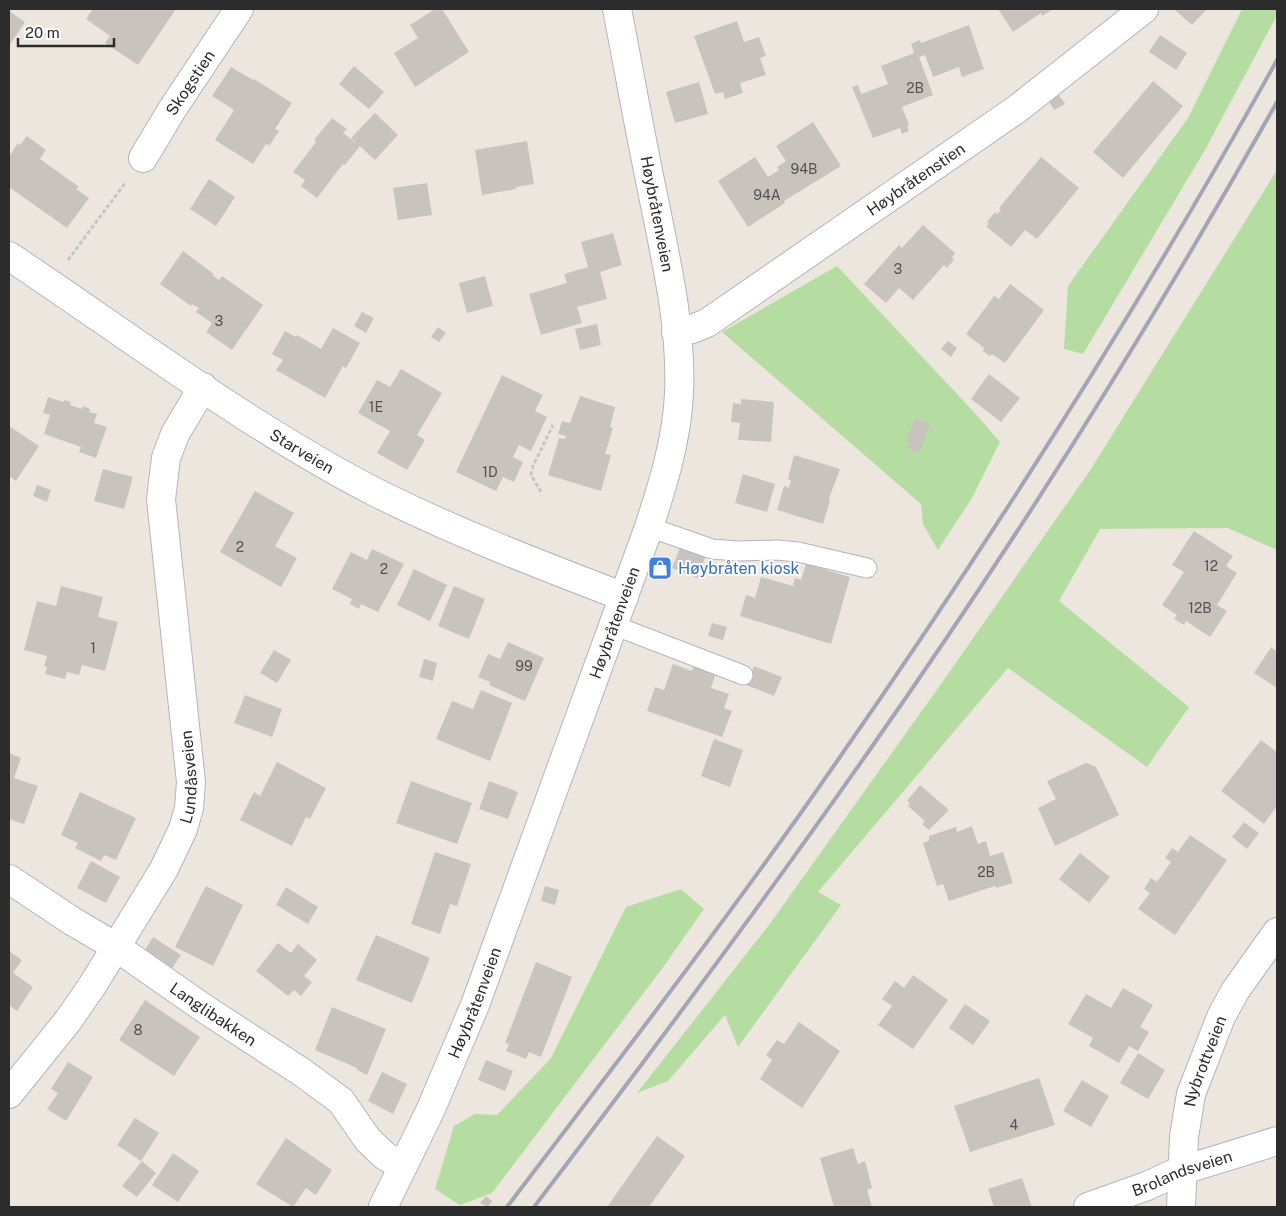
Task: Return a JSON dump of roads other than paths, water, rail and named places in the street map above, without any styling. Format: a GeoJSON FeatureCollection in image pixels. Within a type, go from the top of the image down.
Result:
{"type":"FeatureCollection","features":[{"type":"Feature","properties":{"kind":"street","name":"Skogstien"},"geometry":{"type":"LineString","coordinates":[[143,158],[173,108],[239,9]]}},
{"type":"Feature","properties":{"kind":"street","name":"Høybråtenveien"},"geometry":{"type":"LineString","coordinates":[[383,1207],[454,1058],[475,1005],[649,527],[660,495],[676,425],[679,394],[673,303],[617,9]]}},
{"type":"Feature","properties":{"kind":"street","name":"Høybråtenstien"},"geometry":{"type":"LineString","coordinates":[[676,332],[692,329],[707,323],[1008,115],[1071,68],[1144,9]]}},
{"type":"Feature","properties":{"kind":"street","name":"Starveien"},"geometry":{"type":"LineString","coordinates":[[9,256],[203,387],[290,443],[377,492],[487,544],[624,597]]}},
{"type":"Feature","properties":{"kind":"street","name":"Lundåsveien"},"geometry":{"type":"LineString","coordinates":[[9,1094],[67,1022],[92,986],[176,847],[189,808],[191,782],[162,526],[161,499],[166,458],[175,434],[203,387]]}},
{"type":"Feature","properties":{"kind":"street","name":"Langlibakken"},"geometry":{"type":"LineString","coordinates":[[9,879],[72,922],[116,947],[205,1009],[303,1073],[341,1101],[368,1140],[385,1156],[403,1166]]}},
{"type":"Feature","properties":{"kind":"street","name":"Nybrottveien"},"geometry":{"type":"LineString","coordinates":[[1181,1207],[1184,1137],[1191,1094],[1220,1017],[1242,979],[1277,932]]}},
{"type":"Feature","properties":{"kind":"street","name":"Brolandsveien"},"geometry":{"type":"LineString","coordinates":[[1088,1207],[1147,1186],[1182,1170],[1277,1141]]}},
{"type":"Feature","properties":{"kind":"lane"},"geometry":{"type":"LineString","coordinates":[[649,527],[712,549],[725,551],[777,550],[798,552],[867,568]]}},
{"type":"Feature","properties":{"kind":"lane"},"geometry":{"type":"LineString","coordinates":[[613,625],[743,675]]}},
{"type":"Feature","properties":{"kind":"railway"},"geometry":{"type":"LineString","coordinates":[[507,1207],[763,866],[925,632],[1048,445],[1107,350],[1222,157],[1277,60]]}},
{"type":"Feature","properties":{"kind":"railway"},"geometry":{"type":"LineString","coordinates":[[534,1207],[747,922],[925,670],[1082,430],[1182,267],[1277,102]]}},
{"type":"Feature","properties":{"kind":"place","name":"Høybråten kiosk"},"geometry":{"type":"Point","coordinates":[660,568]}}]}
